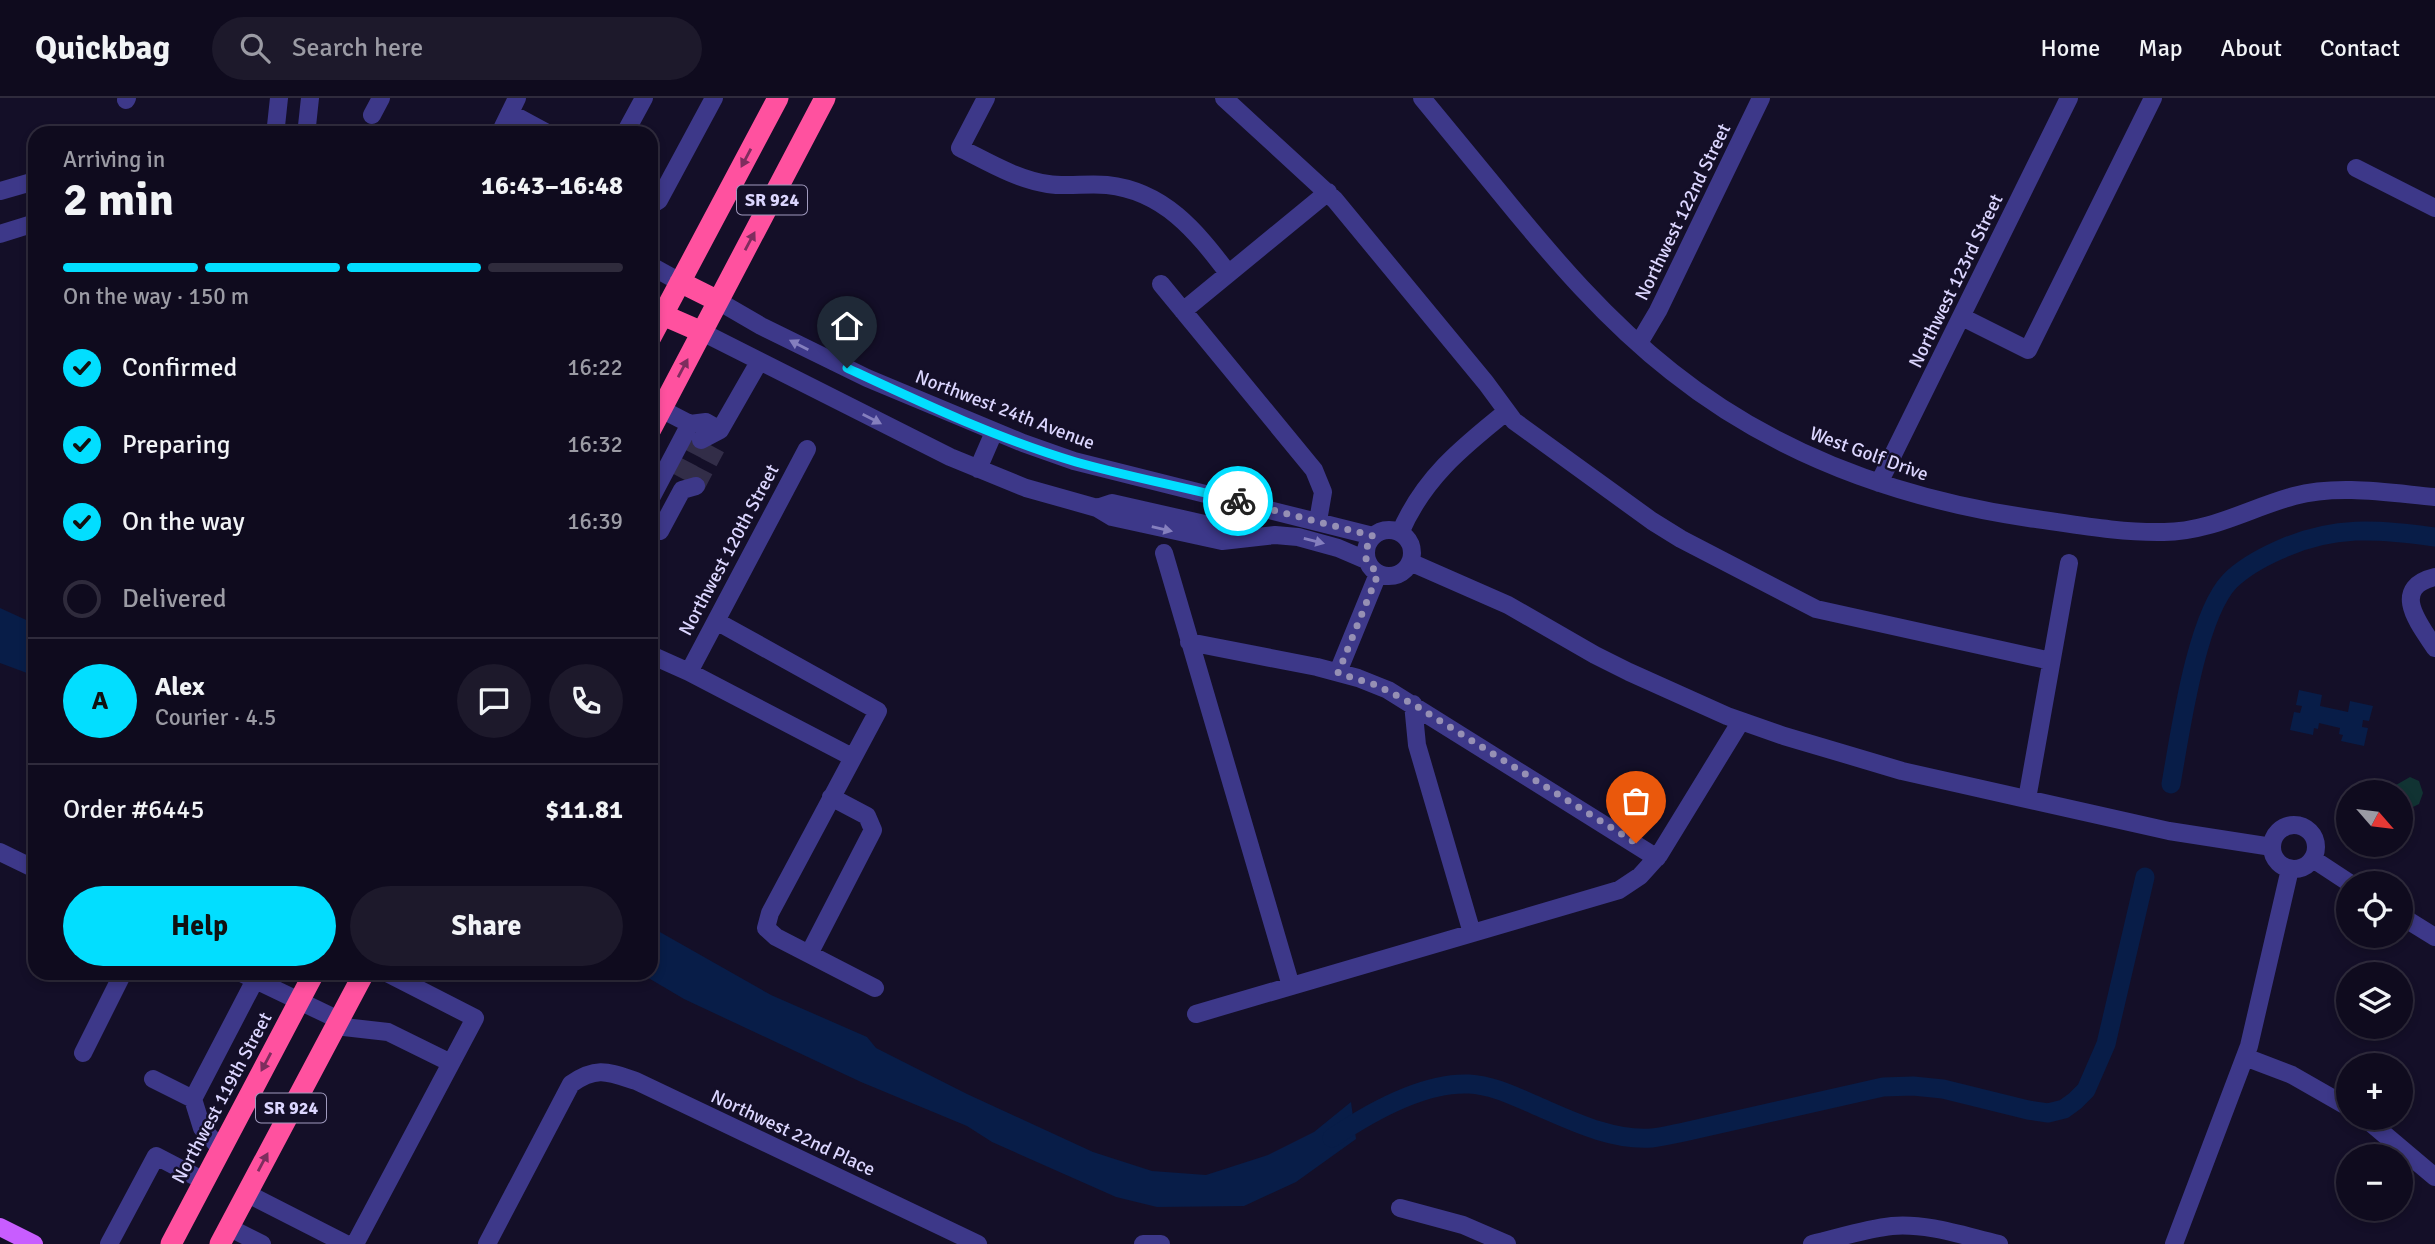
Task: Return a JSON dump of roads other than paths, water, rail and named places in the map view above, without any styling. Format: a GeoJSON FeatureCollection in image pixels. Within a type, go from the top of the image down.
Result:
{"type":"FeatureCollection","features":[{"type":"Feature","properties":{"kind":"highway","name":"SR 924"},"geometry":{"type":"LineString","coordinates":[[658,311],[680,282],[778,98]]}},
{"type":"Feature","properties":{"kind":"highway","name":"SR 924"},"geometry":{"type":"LineString","coordinates":[[658,415],[825,98]]}},
{"type":"Feature","properties":{"kind":"highway"},"geometry":{"type":"LineString","coordinates":[[680,282],[718,301]]}},
{"type":"Feature","properties":{"kind":"highway"},"geometry":{"type":"LineString","coordinates":[[658,312],[702,332]]}},
{"type":"Feature","properties":{"kind":"highway","name":"Northwest 119th Street"},"geometry":{"type":"LineString","coordinates":[[171,1244],[309,980]]}},
{"type":"Feature","properties":{"kind":"highway","name":"SR 924"},"geometry":{"type":"LineString","coordinates":[[224,1235],[360,980]]}},
{"type":"Feature","properties":{"kind":"main road"},"geometry":{"type":"LineString","coordinates":[[0,1227],[34,1244]]}},
{"type":"Feature","properties":{"kind":"street"},"geometry":{"type":"LineString","coordinates":[[276,126],[279,98]]}},
{"type":"Feature","properties":{"kind":"street"},"geometry":{"type":"LineString","coordinates":[[307,126],[310,98]]}},
{"type":"Feature","properties":{"kind":"street"},"geometry":{"type":"LineString","coordinates":[[372,115],[381,98]]}},
{"type":"Feature","properties":{"kind":"street"},"geometry":{"type":"LineString","coordinates":[[629,126],[644,98]]}},
{"type":"Feature","properties":{"kind":"street"},"geometry":{"type":"LineString","coordinates":[[658,201],[714,98]]}},
{"type":"Feature","properties":{"kind":"street"},"geometry":{"type":"LineString","coordinates":[[986,98],[960,148],[1011,174],[1035,182],[1063,186],[1108,185],[1155,199],[1169,207],[1193,229],[1228,273]]}},
{"type":"Feature","properties":{"kind":"street"},"geometry":{"type":"LineString","coordinates":[[1224,98],[1328,192],[1486,383],[1506,412],[1540,442],[1653,522],[1803,604],[1830,613],[2051,661]]}},
{"type":"Feature","properties":{"kind":"street","name":"Northwest 122nd Street"},"geometry":{"type":"LineString","coordinates":[[1639,343],[1658,311],[1761,98]]}},
{"type":"Feature","properties":{"kind":"street","name":"Northwest 123rd Street"},"geometry":{"type":"LineString","coordinates":[[1880,483],[2069,98]]}},
{"type":"Feature","properties":{"kind":"street"},"geometry":{"type":"LineString","coordinates":[[1962,317],[2028,350],[2153,98]]}},
{"type":"Feature","properties":{"kind":"street","name":"West Golf Drive"},"geometry":{"type":"LineString","coordinates":[[1432,102],[1562,267],[1639,343],[1691,386],[1763,433],[1815,458],[1915,495],[1971,509],[2052,521],[2163,532],[2202,528],[2307,493],[2356,491],[2435,497]]}},
{"type":"Feature","properties":{"kind":"street"},"geometry":{"type":"LineString","coordinates":[[504,126],[514,106],[538,126]]}},
{"type":"Feature","properties":{"kind":"street"},"geometry":{"type":"LineString","coordinates":[[2356,168],[2435,208]]}},
{"type":"Feature","properties":{"kind":"street"},"geometry":{"type":"LineString","coordinates":[[0,191],[28,183]]}},
{"type":"Feature","properties":{"kind":"street"},"geometry":{"type":"LineString","coordinates":[[1183,312],[1328,192]]}},
{"type":"Feature","properties":{"kind":"street"},"geometry":{"type":"LineString","coordinates":[[0,234],[28,225]]}},
{"type":"Feature","properties":{"kind":"street"},"geometry":{"type":"LineString","coordinates":[[658,271],[680,282]]}},
{"type":"Feature","properties":{"kind":"street"},"geometry":{"type":"LineString","coordinates":[[1161,284],[1314,470],[1323,492],[1318,521]]}},
{"type":"Feature","properties":{"kind":"street","name":"Northwest 24th Avenue"},"geometry":{"type":"LineString","coordinates":[[718,301],[761,326],[905,395],[1074,461],[1373,536]]}},
{"type":"Feature","properties":{"kind":"street"},"geometry":{"type":"LineString","coordinates":[[702,332],[929,447],[1038,492],[1097,509],[1112,517],[1211,540],[1233,541],[1259,536],[1310,539],[1366,560],[1378,574],[1385,576],[1400,573],[1410,562],[1412,556],[1409,542],[1400,533],[1386,530],[1373,536],[1367,547],[1366,560]]}},
{"type":"Feature","properties":{"kind":"street"},"geometry":{"type":"LineString","coordinates":[[709,444],[720,430],[759,362]]}},
{"type":"Feature","properties":{"kind":"street"},"geometry":{"type":"LineString","coordinates":[[661,409],[690,424],[706,422],[720,430]]}},
{"type":"Feature","properties":{"kind":"street"},"geometry":{"type":"LineString","coordinates":[[1400,533],[1409,512],[1428,483],[1456,454],[1506,412]]}},
{"type":"Feature","properties":{"kind":"street"},"geometry":{"type":"LineString","coordinates":[[658,485],[690,424]]}},
{"type":"Feature","properties":{"kind":"street"},"geometry":{"type":"LineString","coordinates":[[978,469],[994,432]]}},
{"type":"Feature","properties":{"kind":"street","name":"Northwest 120th Street"},"geometry":{"type":"LineString","coordinates":[[689,671],[807,449]]}},
{"type":"Feature","properties":{"kind":"street"},"geometry":{"type":"LineString","coordinates":[[658,530],[660,531],[686,485]]}},
{"type":"Feature","properties":{"kind":"street"},"geometry":{"type":"LineString","coordinates":[[1216,525],[1224,498]]}},
{"type":"Feature","properties":{"kind":"street"},"geometry":{"type":"LineString","coordinates":[[1097,509],[1112,503],[1259,536]]}},
{"type":"Feature","properties":{"kind":"street"},"geometry":{"type":"LineString","coordinates":[[1164,553],[1291,986]]}},
{"type":"Feature","properties":{"kind":"street"},"geometry":{"type":"LineString","coordinates":[[1410,562],[1508,605],[1620,668],[1741,721],[1813,746],[1902,771],[2188,835],[2272,847]]}},
{"type":"Feature","properties":{"kind":"street"},"geometry":{"type":"LineString","coordinates":[[2027,799],[2069,563]]}},
{"type":"Feature","properties":{"kind":"street"},"geometry":{"type":"LineString","coordinates":[[1338,673],[1378,574]]}},
{"type":"Feature","properties":{"kind":"street"},"geometry":{"type":"LineString","coordinates":[[2435,576],[2426,579],[2415,589],[2410,601],[2411,610],[2435,648]]}},
{"type":"Feature","properties":{"kind":"street"},"geometry":{"type":"LineString","coordinates":[[716,621],[878,710],[770,913],[766,928],[776,937],[875,988]]}},
{"type":"Feature","properties":{"kind":"street"},"geometry":{"type":"LineString","coordinates":[[1189,642],[1338,673],[1376,685],[1413,704],[1657,858]]}},
{"type":"Feature","properties":{"kind":"street"},"geometry":{"type":"LineString","coordinates":[[658,656],[852,757]]}},
{"type":"Feature","properties":{"kind":"street"},"geometry":{"type":"LineString","coordinates":[[1413,704],[1417,745],[1472,933]]}},
{"type":"Feature","properties":{"kind":"street"},"geometry":{"type":"LineString","coordinates":[[1196,1014],[1619,890],[1640,876],[1657,858],[1741,721]]}},
{"type":"Feature","properties":{"kind":"street"},"geometry":{"type":"LineString","coordinates":[[809,954],[873,831],[867,816],[831,797]]}},
{"type":"Feature","properties":{"kind":"street"},"geometry":{"type":"LineString","coordinates":[[2300,826],[2315,839],[2313,859],[2303,867],[2284,867],[2275,859],[2273,840],[2281,829],[2300,826]]}},
{"type":"Feature","properties":{"kind":"street"},"geometry":{"type":"LineString","coordinates":[[0,852],[28,866]]}},
{"type":"Feature","properties":{"kind":"street"},"geometry":{"type":"LineString","coordinates":[[2313,859],[2336,874]]}},
{"type":"Feature","properties":{"kind":"street"},"geometry":{"type":"LineString","coordinates":[[2174,1244],[2245,1057],[2290,869]]}},
{"type":"Feature","properties":{"kind":"street"},"geometry":{"type":"LineString","coordinates":[[2413,923],[2435,937]]}},
{"type":"Feature","properties":{"kind":"street"},"geometry":{"type":"LineString","coordinates":[[83,1053],[120,980]]}},
{"type":"Feature","properties":{"kind":"street"},"geometry":{"type":"LineString","coordinates":[[221,1149],[202,1128],[194,1099],[246,980]]}},
{"type":"Feature","properties":{"kind":"street"},"geometry":{"type":"LineString","coordinates":[[256,980],[337,1023],[388,1032],[451,1063]]}},
{"type":"Feature","properties":{"kind":"street"},"geometry":{"type":"LineString","coordinates":[[355,1244],[475,1018],[401,980]]}},
{"type":"Feature","properties":{"kind":"street"},"geometry":{"type":"LineString","coordinates":[[2245,1057],[2292,1075],[2336,1100]]}},
{"type":"Feature","properties":{"kind":"street","name":"Northwest 22nd Place"},"geometry":{"type":"LineString","coordinates":[[493,1242],[571,1084],[586,1074],[608,1072],[636,1081],[978,1244]]}},
{"type":"Feature","properties":{"kind":"street"},"geometry":{"type":"LineString","coordinates":[[152,1081],[194,1099]]}},
{"type":"Feature","properties":{"kind":"street"},"geometry":{"type":"LineString","coordinates":[[2379,1130],[2435,1177]]}},
{"type":"Feature","properties":{"kind":"street"},"geometry":{"type":"LineString","coordinates":[[109,1244],[156,1156],[204,1181]]}},
{"type":"Feature","properties":{"kind":"street"},"geometry":{"type":"LineString","coordinates":[[246,1193],[346,1244]]}},
{"type":"Feature","properties":{"kind":"street"},"geometry":{"type":"LineString","coordinates":[[1399,1208],[1463,1225],[1507,1244]]}},
{"type":"Feature","properties":{"kind":"street"},"geometry":{"type":"LineString","coordinates":[[1812,1244],[1902,1226],[1930,1228],[1999,1244]]}},
{"type":"Feature","properties":{"kind":"street"},"geometry":{"type":"LineString","coordinates":[[224,1235],[262,1244]]}},
{"type":"Feature","properties":{"kind":"street"},"geometry":{"type":"LineString","coordinates":[[1143,1244],[1161,1244]]}},
{"type":"Feature","properties":{"kind":"water"},"geometry":{"type":"Polygon","coordinates":[[[0,608],[28,621],[28,673],[0,663],[0,608]]]}},
{"type":"Feature","properties":{"kind":"water"},"geometry":{"type":"Polygon","coordinates":[[[2299,690],[2322,695],[2320,706],[2348,712],[2350,701],[2373,706],[2369,721],[2363,720],[2362,727],[2368,728],[2364,746],[2341,741],[2343,735],[2339,734],[2340,728],[2319,723],[2318,729],[2314,728],[2313,735],[2290,730],[2294,712],[2300,713],[2302,706],[2296,705],[2299,690]]]}},
{"type":"Feature","properties":{"kind":"water"},"geometry":{"type":"Polygon","coordinates":[[[658,931],[771,995],[867,1037],[876,1048],[967,1094],[1093,1152],[1152,1171],[1206,1175],[1268,1155],[1314,1132],[1351,1102],[1356,1139],[1296,1182],[1244,1206],[1157,1207],[1116,1197],[992,1142],[967,1126],[861,1082],[684,999],[652,980],[658,980],[658,931]]]}},
{"type":"Feature","properties":{"kind":"waterway"},"geometry":{"type":"LineString","coordinates":[[2171,784],[2199,647],[2218,598],[2230,581],[2266,556],[2318,536],[2375,531],[2435,537]]}},
{"type":"Feature","properties":{"kind":"waterway"},"geometry":{"type":"LineString","coordinates":[[1332,1138],[1397,1101],[1433,1088],[1469,1084],[1503,1092],[1592,1129],[1637,1138],[1668,1135],[1883,1087],[1943,1089],[2048,1113],[2064,1109],[2086,1090],[2106,1044],[2145,877]]}},
{"type":"Feature","properties":{"kind":"tunnel"},"geometry":{"type":"LineString","coordinates":[[681,478],[701,440]]}},
{"type":"Feature","properties":{"kind":"tunnel"},"geometry":{"type":"LineString","coordinates":[[696,486],[716,448]]}}]}
